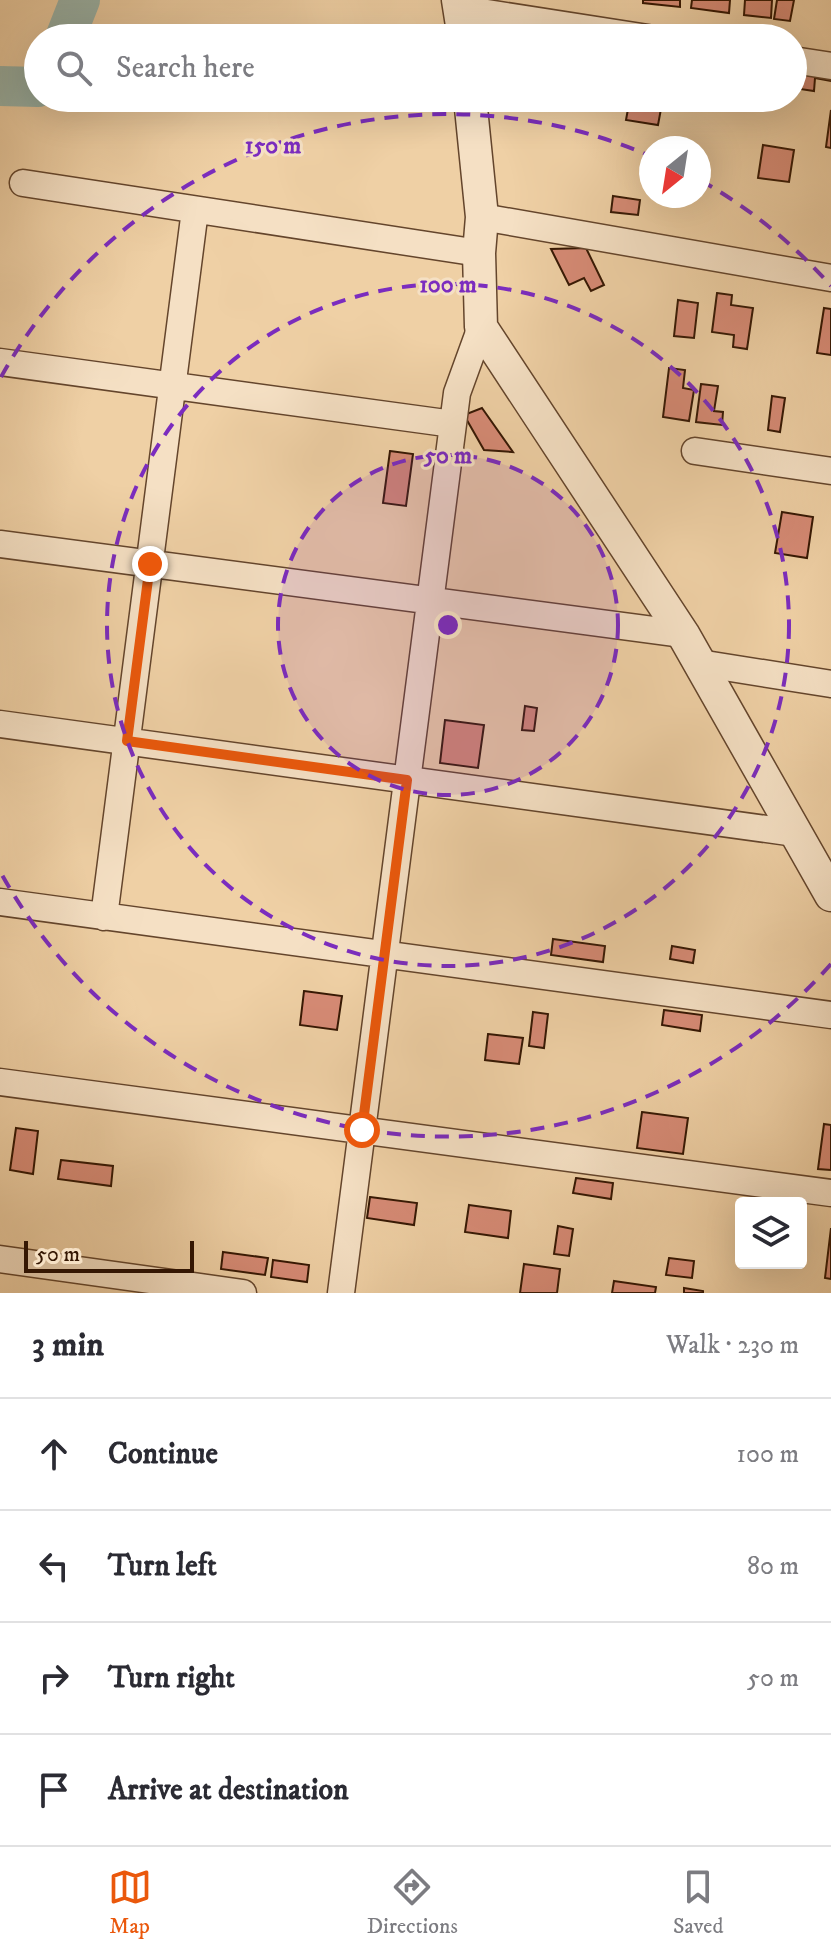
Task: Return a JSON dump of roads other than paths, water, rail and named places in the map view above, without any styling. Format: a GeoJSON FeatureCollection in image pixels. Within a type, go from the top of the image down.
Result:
{"type":"FeatureCollection","features":[{"type":"Feature","properties":{"kind":"street"},"geometry":{"type":"LineString","coordinates":[[461,16],[529,24]]}},
{"type":"Feature","properties":{"kind":"street"},"geometry":{"type":"LineString","coordinates":[[807,62],[831,66]]}},
{"type":"Feature","properties":{"kind":"street"},"geometry":{"type":"LineString","coordinates":[[341,1293],[457,393],[481,327],[479,253],[482,217],[471,112]]}},
{"type":"Feature","properties":{"kind":"street"},"geometry":{"type":"LineString","coordinates":[[23,183],[479,253]]}},
{"type":"Feature","properties":{"kind":"street"},"geometry":{"type":"LineString","coordinates":[[104,917],[195,210]]}},
{"type":"Feature","properties":{"kind":"street"},"geometry":{"type":"LineString","coordinates":[[482,217],[831,278]]}},
{"type":"Feature","properties":{"kind":"street"},"geometry":{"type":"LineString","coordinates":[[481,327],[683,634],[831,895]]}},
{"type":"Feature","properties":{"kind":"street"},"geometry":{"type":"LineString","coordinates":[[0,362],[453,424]]}},
{"type":"Feature","properties":{"kind":"street"},"geometry":{"type":"LineString","coordinates":[[695,451],[831,471]]}},
{"type":"Feature","properties":{"kind":"street"},"geometry":{"type":"LineString","coordinates":[[0,544],[683,634]]}},
{"type":"Feature","properties":{"kind":"street"},"geometry":{"type":"LineString","coordinates":[[699,663],[831,684]]}},
{"type":"Feature","properties":{"kind":"street"},"geometry":{"type":"LineString","coordinates":[[0,724],[795,833]]}},
{"type":"Feature","properties":{"kind":"street"},"geometry":{"type":"LineString","coordinates":[[0,902],[831,1015]]}},
{"type":"Feature","properties":{"kind":"street"},"geometry":{"type":"LineString","coordinates":[[0,1082],[831,1193]]}},
{"type":"Feature","properties":{"kind":"street"},"geometry":{"type":"LineString","coordinates":[[0,1259],[243,1293]]}},
{"type":"Feature","properties":{"kind":"waterway"},"geometry":{"type":"LineString","coordinates":[[71,24],[80,0]]}},
{"type":"Feature","properties":{"kind":"waterway"},"geometry":{"type":"LineString","coordinates":[[0,86],[24,87]]}}]}
